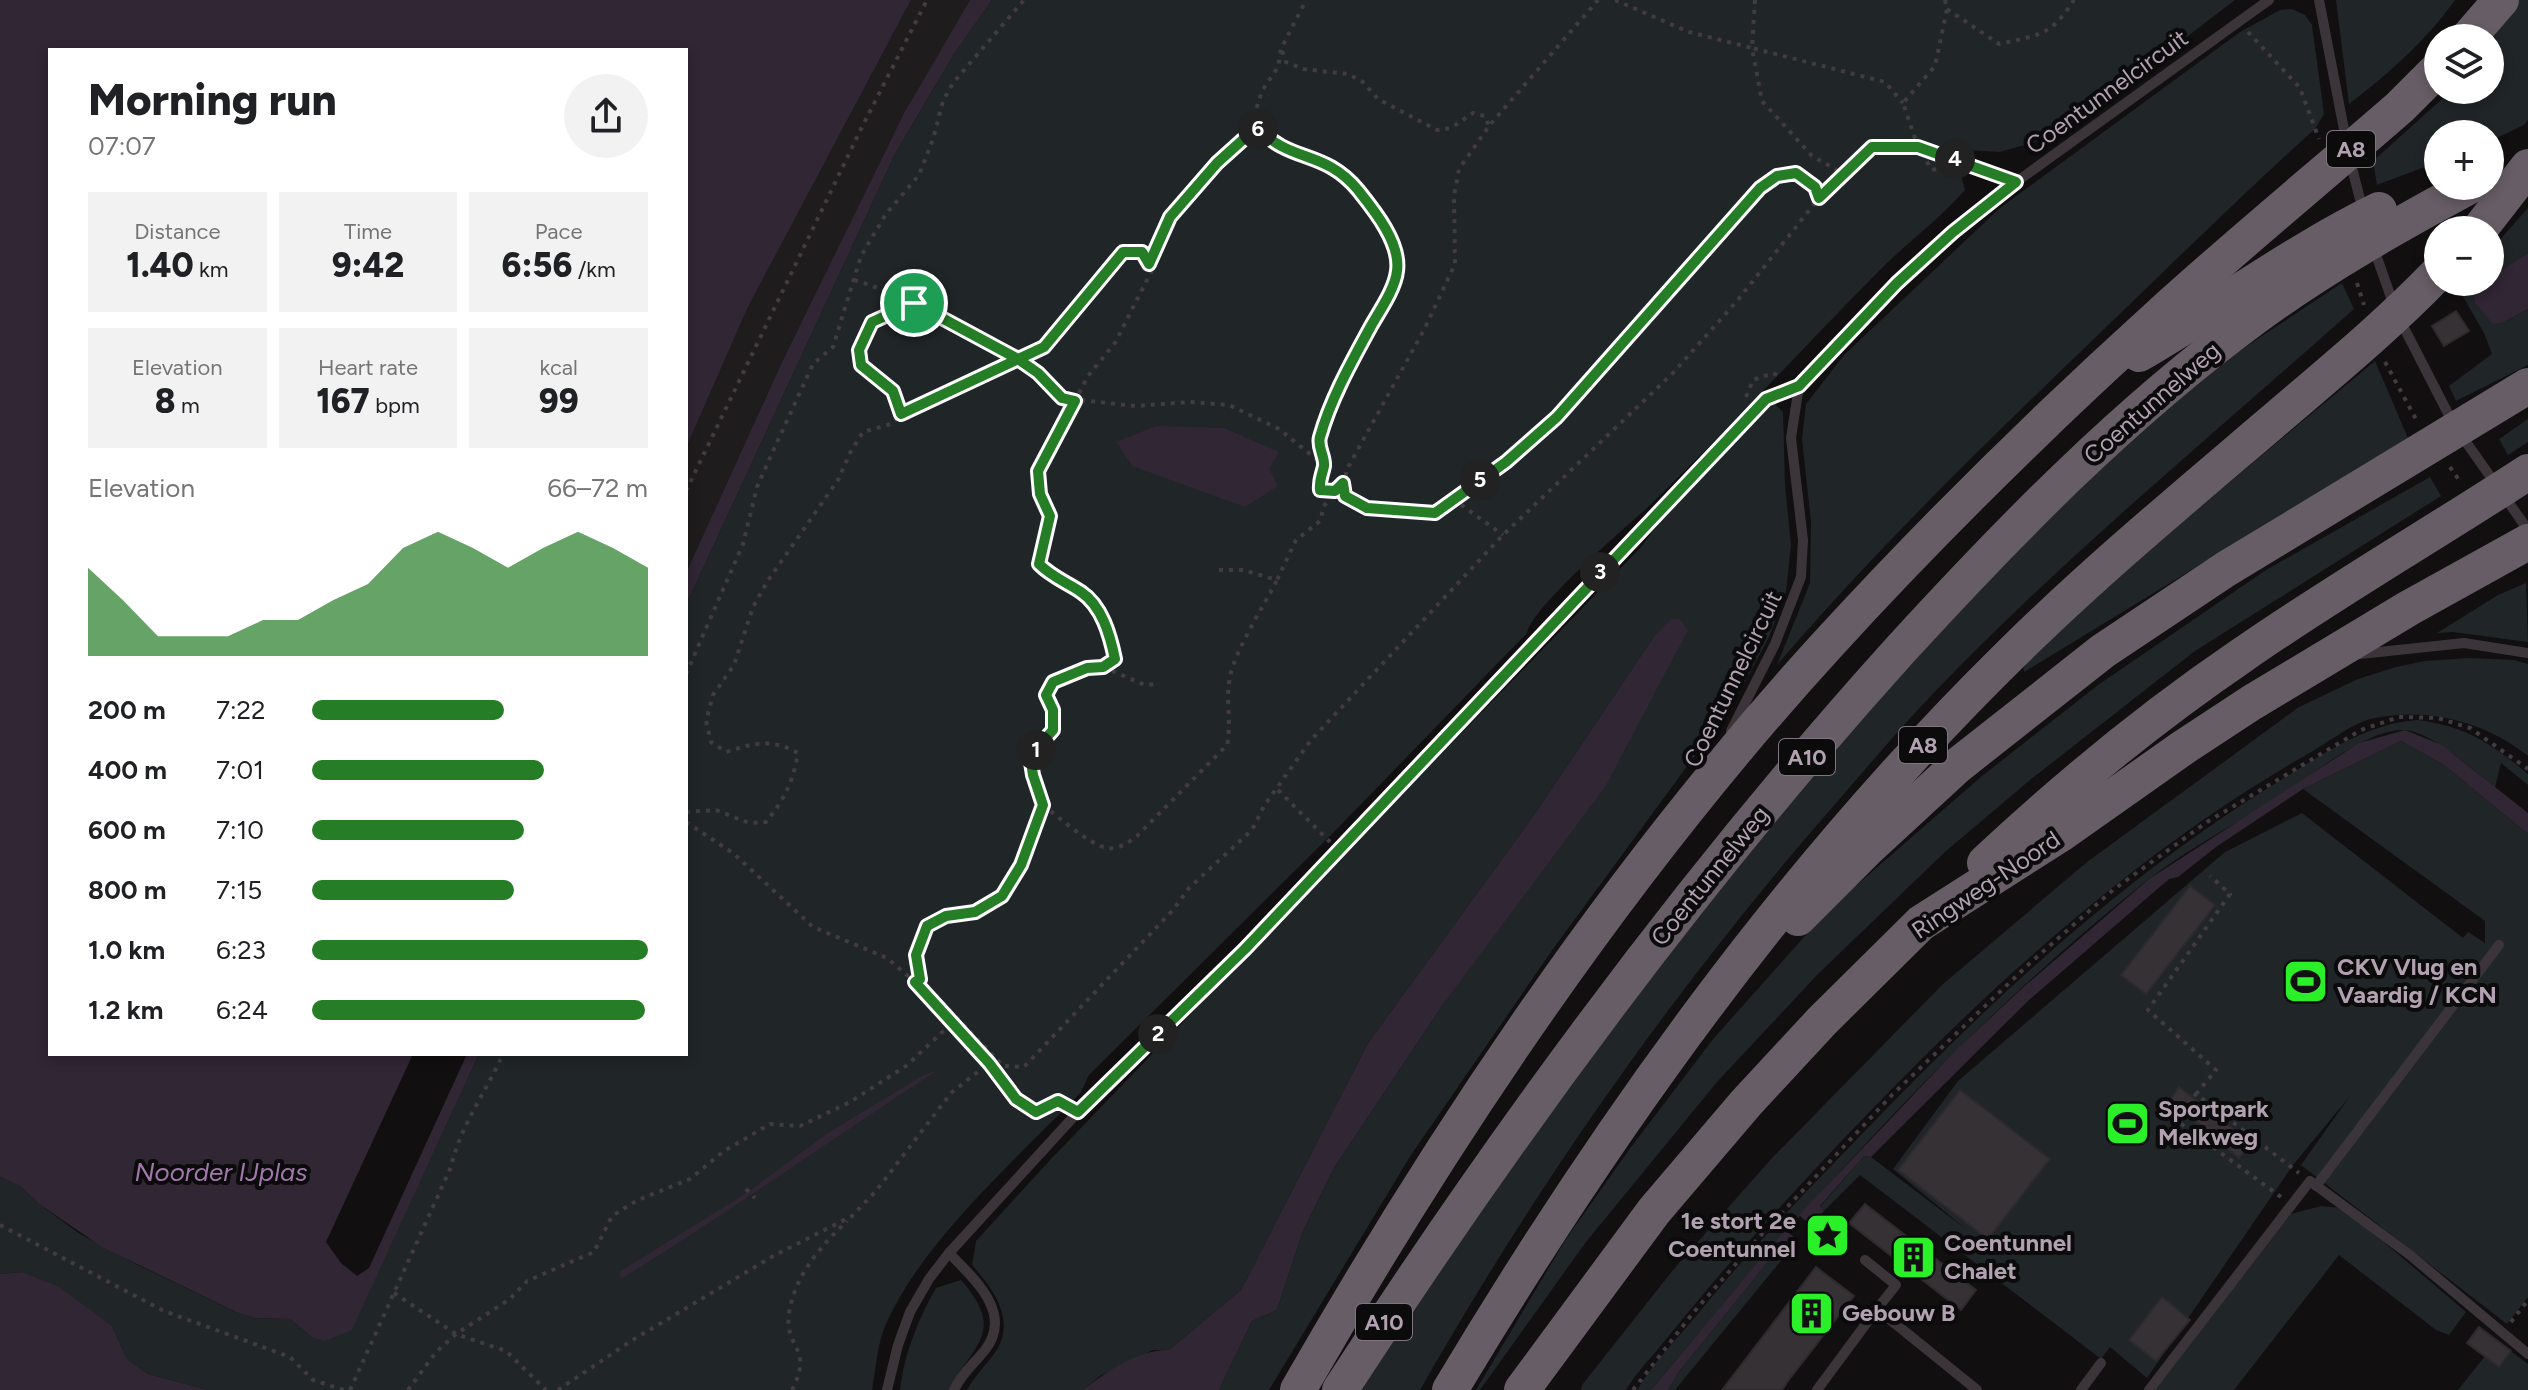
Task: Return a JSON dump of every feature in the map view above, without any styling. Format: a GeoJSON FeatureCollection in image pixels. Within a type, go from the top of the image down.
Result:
{"type":"FeatureCollection","features":[{"type":"Feature","properties":{"kind":"highway"},"geometry":{"type":"LineString","coordinates":[[2480,24],[2501,0]]}},
{"type":"Feature","properties":{"kind":"highway","name":"A8"},"geometry":{"type":"LineString","coordinates":[[2079,389],[2424,83]]}},
{"type":"Feature","properties":{"kind":"highway"},"geometry":{"type":"LineString","coordinates":[[2504,169],[2528,158]]}},
{"type":"Feature","properties":{"kind":"highway"},"geometry":{"type":"LineString","coordinates":[[2490,216],[2528,167]]}},
{"type":"Feature","properties":{"kind":"highway","name":"A10"},"geometry":{"type":"LineString","coordinates":[[1298,1390],[1422,1185],[1579,953],[1698,797],[1825,647],[1954,511],[2079,389],[2193,322],[2277,265],[2319,258],[2424,198]]}},
{"type":"Feature","properties":{"kind":"highway","name":"Coentunnelweg"},"geometry":{"type":"LineString","coordinates":[[1340,1390],[1460,1209],[1576,1049],[1688,903],[1837,720],[1944,602],[2081,464],[2319,258]]}},
{"type":"Feature","properties":{"kind":"highway","name":"A8"},"geometry":{"type":"LineString","coordinates":[[1639,1100],[1807,874],[1940,726],[2104,567],[2339,365],[2424,286]]}},
{"type":"Feature","properties":{"kind":"highway"},"geometry":{"type":"LineString","coordinates":[[1450,1390],[1532,1254],[1639,1100],[1789,927],[1868,848],[1957,766],[2103,651],[2165,609],[2528,386]]}},
{"type":"Feature","properties":{"kind":"highway"},"geometry":{"type":"LineString","coordinates":[[1921,923],[2040,811],[2151,721],[2348,584],[2528,472]]}},
{"type":"Feature","properties":{"kind":"highway","name":"Ringweg-Noord"},"geometry":{"type":"LineString","coordinates":[[1522,1390],[1654,1211],[1746,1103],[1822,1021],[1921,923],[2062,833],[2184,747],[2325,658],[2528,542]]}},
{"type":"Feature","properties":{"kind":"lane","name":"Coentunnelcircuit"},"geometry":{"type":"LineString","coordinates":[[887,1390],[910,1312],[949,1253],[1078,1112],[1245,949],[1766,399],[1799,386],[1897,283],[1953,232],[2016,182],[2269,0]]}},
{"type":"Feature","properties":{"kind":"lane"},"geometry":{"type":"LineString","coordinates":[[2319,0],[2355,184],[2381,277],[2454,425],[2528,530]]}},
{"type":"Feature","properties":{"kind":"lane","name":"Coentunnelcircuit"},"geometry":{"type":"LineString","coordinates":[[1698,797],[1775,644],[1801,577],[1803,540],[1791,438],[1799,386]]}},
{"type":"Feature","properties":{"kind":"lane"},"geometry":{"type":"LineString","coordinates":[[2325,658],[2447,643],[2483,644],[2528,653]]}},
{"type":"Feature","properties":{"kind":"lane"},"geometry":{"type":"LineString","coordinates":[[2149,1390],[2499,945]]}},
{"type":"Feature","properties":{"kind":"lane"},"geometry":{"type":"LineString","coordinates":[[2313,1183],[2410,1255],[2528,1354]]}},
{"type":"Feature","properties":{"kind":"lane"},"geometry":{"type":"LineString","coordinates":[[949,1253],[981,1286],[994,1310],[994,1337],[962,1374],[954,1390]]}},
{"type":"Feature","properties":{"kind":"lane"},"geometry":{"type":"LineString","coordinates":[[1817,1390],[1896,1285],[1865,1260]]}},
{"type":"Feature","properties":{"kind":"lane"},"geometry":{"type":"LineString","coordinates":[[1877,1309],[1977,1390]]}},
{"type":"Feature","properties":{"kind":"lane"},"geometry":{"type":"LineString","coordinates":[[2081,1390],[2101,1363]]}},
{"type":"Feature","properties":{"kind":"path"},"geometry":{"type":"LineString","coordinates":[[688,487],[927,0]]}},
{"type":"Feature","properties":{"kind":"path"},"geometry":{"type":"LineString","coordinates":[[688,669],[743,544],[757,487],[813,364],[833,347],[861,256],[886,214],[919,175],[943,101],[953,83],[1024,0]]}},
{"type":"Feature","properties":{"kind":"path"},"geometry":{"type":"LineString","coordinates":[[1306,0],[1281,49],[1278,67],[1262,91],[1252,122],[1271,142],[1287,152],[1316,157],[1334,167],[1357,189],[1376,215],[1395,252],[1397,271],[1343,379],[1318,440],[1324,465],[1319,479],[1320,490],[1335,491]]}},
{"type":"Feature","properties":{"kind":"path"},"geometry":{"type":"LineString","coordinates":[[1155,684],[1145,685],[1103,667],[1087,668],[1053,682],[1046,695],[1053,710],[1053,730],[1030,756],[1043,805],[1085,836],[1108,848],[1122,846],[1137,836],[1227,745],[1231,725],[1227,692],[1231,671],[1296,540],[1321,520],[1323,507],[1343,483],[1359,444],[1425,328],[1455,264],[1454,196],[1459,169],[1489,126],[1598,0]]}},
{"type":"Feature","properties":{"kind":"path"},"geometry":{"type":"LineString","coordinates":[[1615,0],[1689,32],[1885,82],[1903,103],[1918,147],[1932,170],[1965,163]]}},
{"type":"Feature","properties":{"kind":"path"},"geometry":{"type":"LineString","coordinates":[[1755,0],[1752,48],[1756,84],[1762,101],[1812,156],[1846,175]]}},
{"type":"Feature","properties":{"kind":"path"},"geometry":{"type":"LineString","coordinates":[[1903,103],[1935,66],[1947,9],[1945,0]]}},
{"type":"Feature","properties":{"kind":"path"},"geometry":{"type":"LineString","coordinates":[[1947,9],[1999,44],[2042,34],[2060,21],[2074,0]]}},
{"type":"Feature","properties":{"kind":"path"},"geometry":{"type":"LineString","coordinates":[[1281,49],[1286,62],[1303,69],[1348,74],[1363,82],[1378,99],[1437,130],[1451,128],[1473,113],[1485,116],[1489,126]]}},
{"type":"Feature","properties":{"kind":"path"},"geometry":{"type":"LineString","coordinates":[[1149,264],[1170,217],[1217,163],[1257,127]]}},
{"type":"Feature","properties":{"kind":"path"},"geometry":{"type":"LineString","coordinates":[[688,823],[733,853],[813,927],[887,958],[918,981],[1003,1066],[1024,1067],[1173,910],[1189,888],[1252,830],[1264,806],[1311,740],[1503,535],[1672,374],[1737,301],[1819,198],[1872,147],[1918,147],[2016,182]]}},
{"type":"Feature","properties":{"kind":"path"},"geometry":{"type":"LineString","coordinates":[[1343,483],[1345,496],[1367,508],[1435,513],[1506,462],[1557,417],[1760,188],[1777,176],[1796,173],[1815,187],[1819,198]]}},
{"type":"Feature","properties":{"kind":"path"},"geometry":{"type":"LineString","coordinates":[[688,812],[716,810],[749,823],[766,822],[786,798],[798,753],[781,743],[752,744],[726,752],[711,742],[706,721],[713,695],[734,665],[753,607],[838,480],[863,432],[891,424],[901,414],[1044,347],[1123,252],[1142,252],[1152,270],[1147,286],[1115,343],[1088,376],[1038,471],[1040,494],[1050,516],[1039,564],[1051,576],[1082,592],[1097,606],[1115,659],[1103,667]]}},
{"type":"Feature","properties":{"kind":"path"},"geometry":{"type":"LineString","coordinates":[[854,280],[914,303],[1018,359],[1038,373],[1062,398],[1135,406],[1190,402],[1229,405],[1279,429],[1324,465]]}},
{"type":"Feature","properties":{"kind":"path"},"geometry":{"type":"LineString","coordinates":[[901,414],[893,391],[861,365],[859,350],[872,322],[914,303]]}},
{"type":"Feature","properties":{"kind":"path"},"geometry":{"type":"LineString","coordinates":[[1453,499],[1503,535]]}},
{"type":"Feature","properties":{"kind":"path"},"geometry":{"type":"LineString","coordinates":[[1219,570],[1243,570],[1277,580]]}},
{"type":"Feature","properties":{"kind":"path"},"geometry":{"type":"LineString","coordinates":[[1633,1390],[1752,1245],[1892,1095],[2029,964],[2113,890],[2207,822],[2361,730],[2399,717],[2438,718],[2470,728],[2528,769]]}},
{"type":"Feature","properties":{"kind":"path"},"geometry":{"type":"LineString","coordinates":[[1278,790],[1337,850]]}},
{"type":"Feature","properties":{"kind":"path"},"geometry":{"type":"LineString","coordinates":[[1043,805],[1021,865],[1002,896],[975,912],[946,916],[927,926],[916,955],[918,981],[1016,1099],[1036,1112],[1058,1101],[1078,1112]]}},
{"type":"Feature","properties":{"kind":"path"},"geometry":{"type":"LineString","coordinates":[[2210,876],[2230,894],[2148,1010],[2216,1070],[2176,1120],[2292,1206]]}},
{"type":"Feature","properties":{"kind":"path"},"geometry":{"type":"LineString","coordinates":[[408,1390],[436,1352],[456,1334],[510,1299],[527,1281],[594,1252],[612,1216],[638,1200],[690,1179],[724,1151],[770,1124],[800,1126],[850,1102],[906,1066],[951,1024]]}},
{"type":"Feature","properties":{"kind":"path"},"geometry":{"type":"LineString","coordinates":[[0,1225],[164,1311],[290,1357],[313,1380],[347,1390],[451,1167],[457,1141],[487,1090],[502,1056]]}},
{"type":"Feature","properties":{"kind":"path"},"geometry":{"type":"LineString","coordinates":[[792,1390],[800,1375],[801,1354],[792,1341],[788,1315],[804,1269],[876,1191],[951,1093],[989,1063]]}},
{"type":"Feature","properties":{"kind":"path"},"geometry":{"type":"LineString","coordinates":[[2196,1094],[2313,1183]]}},
{"type":"Feature","properties":{"kind":"path"},"geometry":{"type":"LineString","coordinates":[[746,1189],[755,1198]]}},
{"type":"Feature","properties":{"kind":"path"},"geometry":{"type":"LineString","coordinates":[[558,1390],[631,1341],[762,1263],[852,1216]]}},
{"type":"Feature","properties":{"kind":"path"},"geometry":{"type":"LineString","coordinates":[[394,1293],[456,1334],[506,1351],[546,1390]]}},
{"type":"Feature","properties":{"kind":"path"},"geometry":{"type":"LineString","coordinates":[[2502,1333],[2528,1300]]}},
{"type":"Feature","properties":{"kind":"shaded area"},"geometry":{"type":"Polygon","coordinates":[[[911,0],[970,0],[904,113],[782,362],[688,569],[688,443],[748,307],[911,0]]]}},
{"type":"Feature","properties":{"kind":"shaded area"},"geometry":{"type":"Polygon","coordinates":[[[992,0],[2235,0],[2059,135],[2000,152],[1949,149],[1938,162],[1960,172],[1965,190],[1955,201],[1877,273],[1648,507],[1562,587],[1533,620],[1527,633],[1335,831],[1089,1075],[1081,1092],[947,1231],[923,1261],[886,1324],[872,1390],[208,1390],[148,1374],[127,1359],[112,1326],[22,1272],[0,1274],[0,1177],[20,1186],[80,1234],[238,1313],[255,1318],[290,1319],[313,1338],[352,1329],[478,1056],[688,1056],[688,601],[895,154],[954,54],[992,0]]]}},
{"type":"Feature","properties":{"kind":"shaded area"},"geometry":{"type":"Polygon","coordinates":[[[2336,0],[2455,0],[2436,24],[2424,24],[2424,37],[2406,56],[2349,104],[2336,0]]]}},
{"type":"Feature","properties":{"kind":"shaded area"},"geometry":{"type":"Polygon","coordinates":[[[2519,0],[2528,0],[2528,120],[2504,134],[2504,120],[2424,120],[2424,167],[2377,185],[2373,161],[2436,104],[2504,104],[2502,24],[2519,0]]]}},
{"type":"Feature","properties":{"kind":"shaded area"},"geometry":{"type":"Polygon","coordinates":[[[2292,9],[2305,15],[2312,25],[2324,114],[2315,129],[2206,230],[1975,455],[1854,579],[1777,665],[1810,583],[1811,522],[1802,439],[1806,404],[1844,355],[2000,208],[2240,32],[2280,10],[2292,9]]]}},
{"type":"Feature","properties":{"kind":"shaded area"},"geometry":{"type":"Polygon","coordinates":[[[2528,208],[2528,253],[2504,268],[2504,235],[2528,208]]]}},
{"type":"Feature","properties":{"kind":"shaded area"},"geometry":{"type":"Polygon","coordinates":[[[2342,283],[2354,309],[2100,533],[2001,625],[1908,720],[1778,871],[1667,1012],[1562,1160],[1420,1390],[1361,1390],[1454,1248],[1582,1065],[1791,798],[1940,630],[2073,490],[2198,378],[2342,283]]]}},
{"type":"Feature","properties":{"kind":"shaded area"},"geometry":{"type":"Polygon","coordinates":[[[2463,296],[2481,296],[2504,322],[2528,309],[2528,365],[2456,401],[2449,386],[2492,354],[2463,296]]]}},
{"type":"Feature","properties":{"kind":"shaded area"},"geometry":{"type":"Polygon","coordinates":[[[2375,361],[2408,438],[2024,672],[2022,655],[2375,361]]]}},
{"type":"Feature","properties":{"kind":"shaded area"},"geometry":{"type":"Polygon","coordinates":[[[1774,403],[1783,412],[1791,545],[1786,592],[1769,637],[1735,701],[1553,949],[1411,1155],[1269,1390],[1219,1390],[1252,1321],[1277,1310],[1303,1231],[1334,1168],[1444,1003],[1671,620],[1655,635],[1534,815],[1368,1043],[1241,1290],[1169,1350],[1153,1350],[1100,1376],[1083,1390],[967,1390],[994,1354],[1004,1330],[995,1296],[972,1265],[976,1241],[1051,1159],[1642,546],[1679,494],[1774,403]]]}},
{"type":"Feature","properties":{"kind":"shaded area"},"geometry":{"type":"Polygon","coordinates":[[[2528,419],[2528,442],[2508,455],[2499,439],[2528,419]]]}},
{"type":"Feature","properties":{"kind":"shaded area"},"geometry":{"type":"Polygon","coordinates":[[[2430,477],[2441,496],[2195,651],[2030,780],[1945,852],[1818,974],[1717,1082],[1586,1242],[1480,1390],[1476,1390],[1566,1239],[1631,1147],[1714,1038],[1828,910],[1982,776],[2098,685],[2266,570],[2430,477]]]}},
{"type":"Feature","properties":{"kind":"shaded area"},"geometry":{"type":"Polygon","coordinates":[[[2526,583],[2528,642],[2453,632],[2437,633],[2498,595],[2526,583]]]}},
{"type":"Feature","properties":{"kind":"shaded area"},"geometry":{"type":"Polygon","coordinates":[[[2469,658],[2514,660],[2528,664],[2528,756],[2494,734],[2456,720],[2415,715],[2375,718],[2349,729],[2230,802],[2156,854],[2085,910],[1949,1032],[1749,1241],[1626,1390],[1581,1390],[1673,1270],[1772,1158],[1943,984],[2087,862],[2299,707],[2358,679],[2396,667],[2425,661],[2469,658]]]}},
{"type":"Feature","properties":{"kind":"shaded area"},"geometry":{"type":"Polygon","coordinates":[[[2418,720],[2451,727],[2490,745],[2528,774],[2528,785],[2501,763],[2495,787],[2451,752],[2426,737],[2403,730],[2388,732],[2340,755],[2282,795],[2181,856],[2080,936],[1949,1057],[1826,1187],[1651,1390],[1637,1390],[1659,1359],[1725,1282],[1823,1174],[1942,1052],[2078,928],[2224,816],[2309,762],[2344,742],[2380,727],[2418,720]]]}},
{"type":"Feature","properties":{"kind":"shaded area","name":"Sportpark Melkweg"},"geometry":{"type":"Polygon","coordinates":[[[2401,741],[2444,765],[2528,834],[2528,1297],[2507,1324],[2301,1165],[2350,1096],[2293,1165],[2147,1378],[2110,1347],[2101,1359],[1860,1175],[1824,1211],[1820,1207],[1864,1156],[1871,1157],[1967,1230],[1893,1169],[1958,1081],[2225,852],[2302,813],[2463,938],[2468,932],[2485,943],[2485,921],[2303,789],[2401,741]]]}},
{"type":"Feature","properties":{"kind":"shaded area"},"geometry":{"type":"Polygon","coordinates":[[[2321,1206],[2341,1208],[2351,1214],[2466,1312],[2449,1335],[2436,1330],[2339,1255],[2234,1390],[2154,1390],[2291,1214],[2321,1206]]]}},
{"type":"Feature","properties":{"kind":"shaded area"},"geometry":{"type":"Polygon","coordinates":[[[1794,1237],[1798,1240],[1675,1390],[1668,1390],[1678,1373],[1775,1253],[1794,1237]]]}},
{"type":"Feature","properties":{"kind":"shaded area"},"geometry":{"type":"Polygon","coordinates":[[[961,1280],[982,1312],[984,1325],[976,1348],[949,1390],[900,1390],[908,1350],[929,1300],[936,1288],[961,1280]]]}},
{"type":"Feature","properties":{"kind":"shaded area"},"geometry":{"type":"Polygon","coordinates":[[[2497,1341],[2528,1364],[2528,1390],[2458,1390],[2497,1341]]]}},
{"type":"Feature","properties":{"kind":"water","name":"Noorder IJplas"},"geometry":{"type":"Polygon","coordinates":[[[0,0],[911,0],[748,307],[688,443],[688,48],[48,48],[48,1056],[412,1056],[326,1242],[341,1263],[357,1276],[369,1268],[466,1056],[478,1056],[352,1330],[325,1341],[313,1338],[290,1319],[255,1318],[238,1313],[102,1247],[39,1204],[20,1186],[0,1177],[0,0]]]}},
{"type":"Feature","properties":{"kind":"water"},"geometry":{"type":"Polygon","coordinates":[[[970,0],[992,0],[954,54],[895,154],[688,601],[688,569],[782,362],[904,113],[970,0]]]}},
{"type":"Feature","properties":{"kind":"water"},"geometry":{"type":"Polygon","coordinates":[[[2528,253],[2528,309],[2504,322],[2493,324],[2475,303],[2474,296],[2504,296],[2504,268],[2528,253]]]}},
{"type":"Feature","properties":{"kind":"water"},"geometry":{"type":"Polygon","coordinates":[[[1156,426],[1224,428],[1279,452],[1269,469],[1278,486],[1245,507],[1132,466],[1116,442],[1156,426]]]}},
{"type":"Feature","properties":{"kind":"water"},"geometry":{"type":"Polygon","coordinates":[[[1671,619],[1680,619],[1688,630],[1605,787],[1444,1003],[1334,1168],[1303,1231],[1277,1310],[1252,1321],[1219,1390],[1083,1390],[1135,1357],[1169,1350],[1241,1290],[1368,1043],[1534,815],[1655,635],[1671,619]]]}},
{"type":"Feature","properties":{"kind":"water"},"geometry":{"type":"Polygon","coordinates":[[[2405,730],[2442,745],[2528,813],[2528,834],[2444,765],[2401,741],[2303,789],[2216,847],[2178,877],[2169,879],[2029,1000],[1871,1157],[1864,1156],[1820,1206],[1824,1211],[1811,1226],[1799,1215],[1955,1051],[2019,991],[2149,879],[2359,743],[2405,730]]]}},
{"type":"Feature","properties":{"kind":"water"},"geometry":{"type":"Polygon","coordinates":[[[938,1070],[621,1279],[619,1272],[745,1194],[828,1133],[922,1076],[938,1070]]]}},
{"type":"Feature","properties":{"kind":"water"},"geometry":{"type":"Polygon","coordinates":[[[1785,1230],[1794,1237],[1775,1253],[1678,1373],[1668,1390],[1651,1390],[1785,1230]]]}},
{"type":"Feature","properties":{"kind":"water"},"geometry":{"type":"Polygon","coordinates":[[[22,1272],[59,1287],[112,1326],[127,1359],[148,1374],[208,1390],[0,1390],[0,1274],[22,1272]]]}},
{"type":"Feature","properties":{"kind":"building"},"geometry":{"type":"Polygon","coordinates":[[[2456,311],[2469,331],[2444,346],[2432,326],[2456,311]]]}},
{"type":"Feature","properties":{"kind":"building"},"geometry":{"type":"Polygon","coordinates":[[[2190,886],[2215,905],[2146,994],[2121,975],[2190,886]]]}},
{"type":"Feature","properties":{"kind":"building"},"geometry":{"type":"Polygon","coordinates":[[[2179,1087],[2244,1137],[2241,1140],[2249,1146],[2239,1158],[2170,1100],[2179,1087]]]}},
{"type":"Feature","properties":{"kind":"building"},"geometry":{"type":"Polygon","coordinates":[[[1960,1090],[2050,1159],[1988,1239],[1898,1170],[1960,1090]]]}},
{"type":"Feature","properties":{"kind":"building","name":"Coentunnel Chalet"},"geometry":{"type":"Polygon","coordinates":[[[1865,1204],[1976,1290],[1961,1310],[1849,1223],[1865,1204]]]}},
{"type":"Feature","properties":{"kind":"building"},"geometry":{"type":"Polygon","coordinates":[[[1816,1267],[1854,1296],[1782,1390],[1722,1390],[1816,1267]]]}},
{"type":"Feature","properties":{"kind":"building"},"geometry":{"type":"Polygon","coordinates":[[[2162,1297],[2190,1320],[2156,1361],[2129,1340],[2162,1297]]]}},
{"type":"Feature","properties":{"kind":"building"},"geometry":{"type":"Polygon","coordinates":[[[2479,1327],[2511,1351],[2499,1367],[2467,1343],[2479,1327]]]}},
{"type":"Feature","properties":{"kind":"place","name":"CKV Vlug en Vaardig / KCN"},"geometry":{"type":"Point","coordinates":[2306,981]}},
{"type":"Feature","properties":{"kind":"place","name":"Sportpark Melkweg"},"geometry":{"type":"Point","coordinates":[2127,1123]}},
{"type":"Feature","properties":{"kind":"place","name":"1e stort 2e Coentunnel"},"geometry":{"type":"Point","coordinates":[1827,1235]}},
{"type":"Feature","properties":{"kind":"place","name":"Coentunnel Chalet"},"geometry":{"type":"Point","coordinates":[1913,1257]}},
{"type":"Feature","properties":{"kind":"place","name":"Gebouw B"},"geometry":{"type":"Point","coordinates":[1811,1313]}},
{"type":"Feature","properties":{"kind":"route"},"geometry":{"type":"LineString","coordinates":[[914,303],[881,315],[872,322],[859,350],[861,365],[893,391],[901,414],[970,381],[1018,359],[1044,347],[1123,252],[1142,252],[1149,264],[1170,217],[1217,163],[1257,127],[1271,142],[1287,152],[1316,157],[1334,167],[1357,189],[1376,215],[1395,252],[1397,271],[1389,292],[1343,379],[1318,440],[1324,465],[1319,479],[1320,490],[1335,491],[1343,483],[1345,496],[1367,508],[1435,513],[1506,462],[1557,417],[1760,188],[1777,176],[1796,173],[1815,187],[1819,198],[1872,147],[1918,147],[2016,182],[1953,232],[1897,283],[1799,386],[1766,399],[1245,949],[1078,1112],[1058,1101],[1036,1112],[1016,1099],[989,1063],[915,982],[920,979],[916,955],[927,926],[946,916],[975,912],[1002,896],[1021,865],[1043,805],[1030,756],[1053,730],[1053,710],[1046,695],[1053,682],[1087,668],[1103,667],[1115,659],[1097,606],[1082,592],[1051,576],[1039,564],[1050,516],[1040,494],[1038,471],[1075,401],[1062,398],[1038,373],[1018,359],[990,347],[914,303]]}}]}
